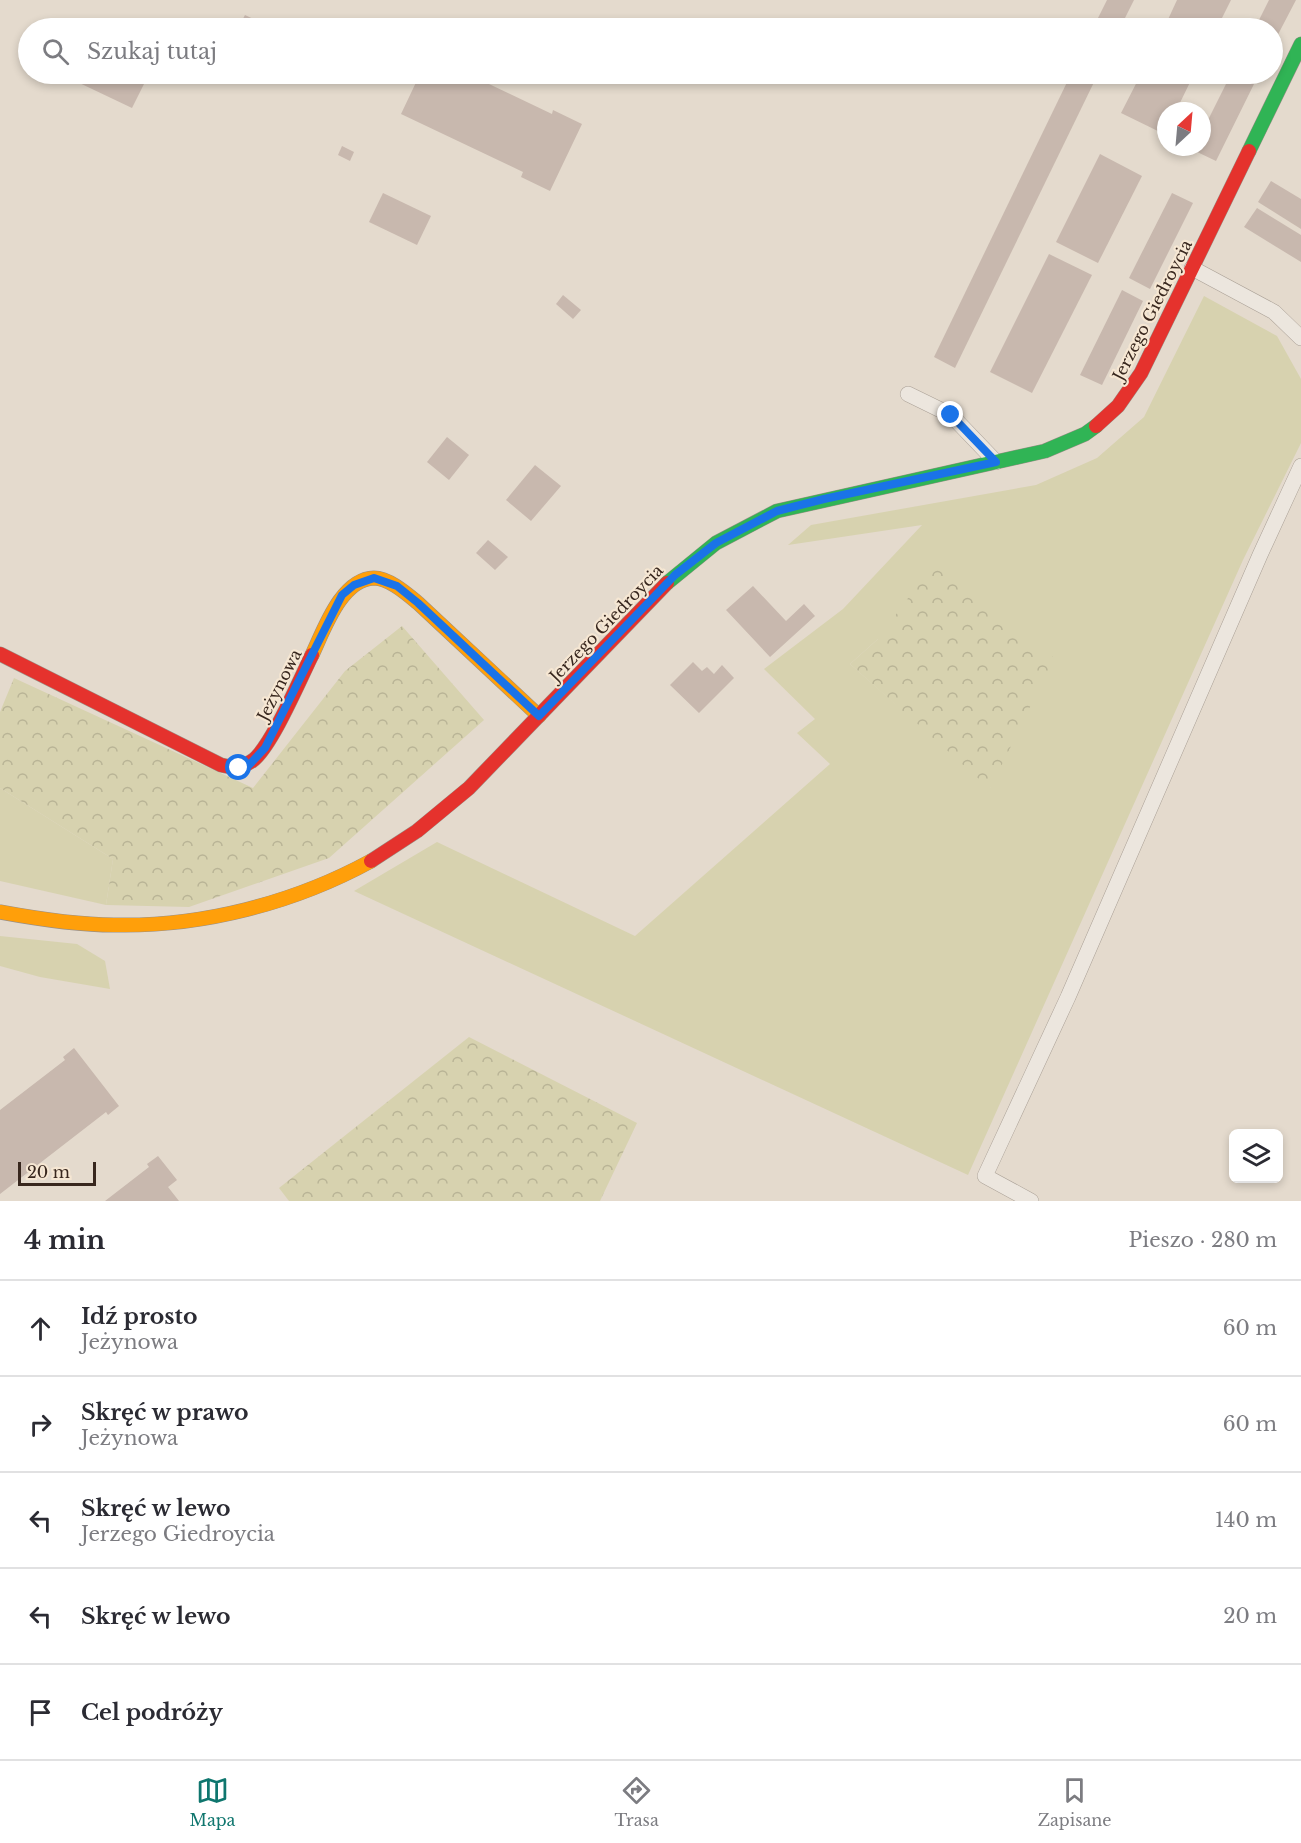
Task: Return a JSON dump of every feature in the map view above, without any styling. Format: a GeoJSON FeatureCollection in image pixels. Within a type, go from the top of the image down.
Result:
{"type":"FeatureCollection","features":[{"type":"Feature","properties":{"kind":"street","name":"Jerzego Giedroycia"},"geometry":{"type":"LineString","coordinates":[[1283,81],[1301,44]]}},
{"type":"Feature","properties":{"kind":"street","name":"Jerzego Giedroycia"},"geometry":{"type":"LineString","coordinates":[[0,912],[47,922],[133,927],[190,922],[268,904],[329,881],[382,855],[433,818],[469,788],[675,575],[716,543],[777,511],[1045,451],[1085,434],[1118,406],[1141,374],[1282,84]]}},
{"type":"Feature","properties":{"kind":"street","name":"Jeżynowa"},"geometry":{"type":"LineString","coordinates":[[0,654],[221,765],[239,768],[249,765],[265,748],[342,595],[354,585],[374,578],[397,586],[418,603],[539,716]]}},
{"type":"Feature","properties":{"kind":"lane"},"geometry":{"type":"LineString","coordinates":[[1192,268],[1275,312],[1301,338]]}},
{"type":"Feature","properties":{"kind":"lane"},"geometry":{"type":"LineString","coordinates":[[908,394],[951,415],[996,462]]}},
{"type":"Feature","properties":{"kind":"lane"},"geometry":{"type":"LineString","coordinates":[[1031,1201],[985,1176],[1068,997],[1301,466]]}},
{"type":"Feature","properties":{"kind":"green space"},"geometry":{"type":"Polygon","coordinates":[[[1204,296],[1277,336],[1301,379],[1301,443],[1243,560],[968,1175],[354,891],[437,842],[635,936],[830,764],[797,733],[815,719],[764,669],[843,609],[922,525],[788,545],[811,525],[1036,485],[1097,458],[1144,417],[1204,296]],[[878,639],[850,664],[991,788],[878,639]]]}},
{"type":"Feature","properties":{"kind":"green space"},"geometry":{"type":"Polygon","coordinates":[[[936,560],[1054,658],[990,789],[850,664],[878,639],[936,560]]]}},
{"type":"Feature","properties":{"kind":"green space"},"geometry":{"type":"Polygon","coordinates":[[[402,626],[484,720],[329,858],[189,907],[106,905],[113,859],[0,788],[0,712],[14,678],[253,788],[345,671],[402,626]]]}},
{"type":"Feature","properties":{"kind":"green space"},"geometry":{"type":"Polygon","coordinates":[[[0,788],[113,859],[106,905],[0,881],[0,788]]]}},
{"type":"Feature","properties":{"kind":"green space"},"geometry":{"type":"Polygon","coordinates":[[[0,936],[77,944],[105,961],[110,989],[40,977],[0,966],[0,936]]]}},
{"type":"Feature","properties":{"kind":"green space"},"geometry":{"type":"Polygon","coordinates":[[[469,1037],[637,1123],[600,1201],[289,1201],[279,1188],[469,1037]]]}},
{"type":"Feature","properties":{"kind":"building"},"geometry":{"type":"Polygon","coordinates":[[[1107,0],[1134,0],[1125,18],[1098,18],[1107,0]]]}},
{"type":"Feature","properties":{"kind":"building"},"geometry":{"type":"Polygon","coordinates":[[[1177,0],[1231,0],[1222,18],[1169,18],[1177,0]]]}},
{"type":"Feature","properties":{"kind":"building"},"geometry":{"type":"Polygon","coordinates":[[[1269,0],[1296,0],[1283,25],[1283,18],[1260,18],[1269,0]]]}},
{"type":"Feature","properties":{"kind":"building"},"geometry":{"type":"Polygon","coordinates":[[[82,84],[144,84],[132,108],[82,84]]]}},
{"type":"Feature","properties":{"kind":"building"},"geometry":{"type":"Polygon","coordinates":[[[415,84],[489,84],[552,114],[553,110],[582,124],[550,191],[521,177],[523,172],[401,114],[415,84]]]}},
{"type":"Feature","properties":{"kind":"building"},"geometry":{"type":"Polygon","coordinates":[[[1066,84],[1093,84],[955,368],[934,357],[1066,84]]]}},
{"type":"Feature","properties":{"kind":"building"},"geometry":{"type":"Polygon","coordinates":[[[1136,84],[1189,84],[1180,102],[1157,102],[1157,131],[1121,113],[1136,84]]]}},
{"type":"Feature","properties":{"kind":"building"},"geometry":{"type":"Polygon","coordinates":[[[1226,84],[1254,84],[1216,161],[1206,156],[1211,156],[1211,114],[1226,84]]]}},
{"type":"Feature","properties":{"kind":"building"},"geometry":{"type":"Polygon","coordinates":[[[342,146],[354,152],[350,161],[338,155],[342,146]]]}},
{"type":"Feature","properties":{"kind":"building"},"geometry":{"type":"Polygon","coordinates":[[[1100,154],[1142,176],[1098,263],[1056,242],[1100,154]]]}},
{"type":"Feature","properties":{"kind":"building"},"geometry":{"type":"Polygon","coordinates":[[[1271,181],[1301,199],[1301,229],[1258,202],[1271,181]]]}},
{"type":"Feature","properties":{"kind":"building"},"geometry":{"type":"Polygon","coordinates":[[[383,193],[431,216],[417,245],[369,222],[383,193]]]}},
{"type":"Feature","properties":{"kind":"building"},"geometry":{"type":"Polygon","coordinates":[[[1172,193],[1193,203],[1150,289],[1129,278],[1172,193]]]}},
{"type":"Feature","properties":{"kind":"building"},"geometry":{"type":"Polygon","coordinates":[[[1257,208],[1301,235],[1301,262],[1244,227],[1257,208]]]}},
{"type":"Feature","properties":{"kind":"building"},"geometry":{"type":"Polygon","coordinates":[[[1049,254],[1092,275],[1032,393],[990,372],[1049,254]]]}},
{"type":"Feature","properties":{"kind":"building"},"geometry":{"type":"Polygon","coordinates":[[[1122,290],[1143,301],[1102,385],[1080,375],[1122,290]]]}},
{"type":"Feature","properties":{"kind":"building"},"geometry":{"type":"Polygon","coordinates":[[[563,295],[581,310],[573,319],[556,304],[563,295]]]}},
{"type":"Feature","properties":{"kind":"building"},"geometry":{"type":"Polygon","coordinates":[[[447,437],[469,455],[449,480],[427,462],[447,437]]]}},
{"type":"Feature","properties":{"kind":"building"},"geometry":{"type":"Polygon","coordinates":[[[535,465],[561,486],[531,521],[506,500],[535,465]]]}},
{"type":"Feature","properties":{"kind":"building"},"geometry":{"type":"Polygon","coordinates":[[[488,540],[508,557],[495,570],[476,553],[488,540]]]}},
{"type":"Feature","properties":{"kind":"building"},"geometry":{"type":"Polygon","coordinates":[[[753,586],[786,621],[804,604],[815,616],[770,657],[726,610],[753,586]]]}},
{"type":"Feature","properties":{"kind":"building"},"geometry":{"type":"Polygon","coordinates":[[[693,662],[702,671],[707,667],[714,674],[722,665],[734,678],[699,713],[670,685],[693,662]]]}},
{"type":"Feature","properties":{"kind":"building"},"geometry":{"type":"Polygon","coordinates":[[[74,1048],[119,1106],[108,1115],[106,1112],[0,1194],[0,1110],[65,1060],[63,1057],[74,1048]]]}},
{"type":"Feature","properties":{"kind":"building"},"geometry":{"type":"Polygon","coordinates":[[[158,1156],[177,1180],[168,1187],[179,1201],[105,1201],[149,1167],[147,1164],[158,1156]]]}},
{"type":"Feature","properties":{"kind":"traffic: fast"},"geometry":{"type":"LineString","coordinates":[[1283,81],[1301,44]]}},
{"type":"Feature","properties":{"kind":"traffic: fast"},"geometry":{"type":"LineString","coordinates":[[1249,151],[1282,84]]}},
{"type":"Feature","properties":{"kind":"traffic: fast"},"geometry":{"type":"LineString","coordinates":[[667,583],[716,543],[777,511],[1045,451],[1085,434],[1096,426]]}},
{"type":"Feature","properties":{"kind":"traffic: slow"},"geometry":{"type":"LineString","coordinates":[[312,655],[328,620],[343,596],[362,581],[380,579],[398,587],[418,603],[539,716]]}},
{"type":"Feature","properties":{"kind":"traffic: slow"},"geometry":{"type":"LineString","coordinates":[[0,912],[100,925],[180,922],[214,917],[279,900],[311,889],[371,861]]}},
{"type":"Feature","properties":{"kind":"traffic: jam"},"geometry":{"type":"LineString","coordinates":[[1096,426],[1118,406],[1141,373],[1249,151]]}},
{"type":"Feature","properties":{"kind":"traffic: jam"},"geometry":{"type":"LineString","coordinates":[[371,861],[417,831],[469,788],[667,583]]}},
{"type":"Feature","properties":{"kind":"traffic: jam"},"geometry":{"type":"LineString","coordinates":[[0,654],[221,765],[233,767],[244,765],[260,754],[285,712],[312,655]]}},
{"type":"Feature","properties":{"kind":"route"},"geometry":{"type":"LineString","coordinates":[[239,768],[249,765],[265,748],[342,595],[354,585],[374,578],[397,586],[539,716],[675,575],[716,543],[777,511],[996,462],[951,415]]}}]}
